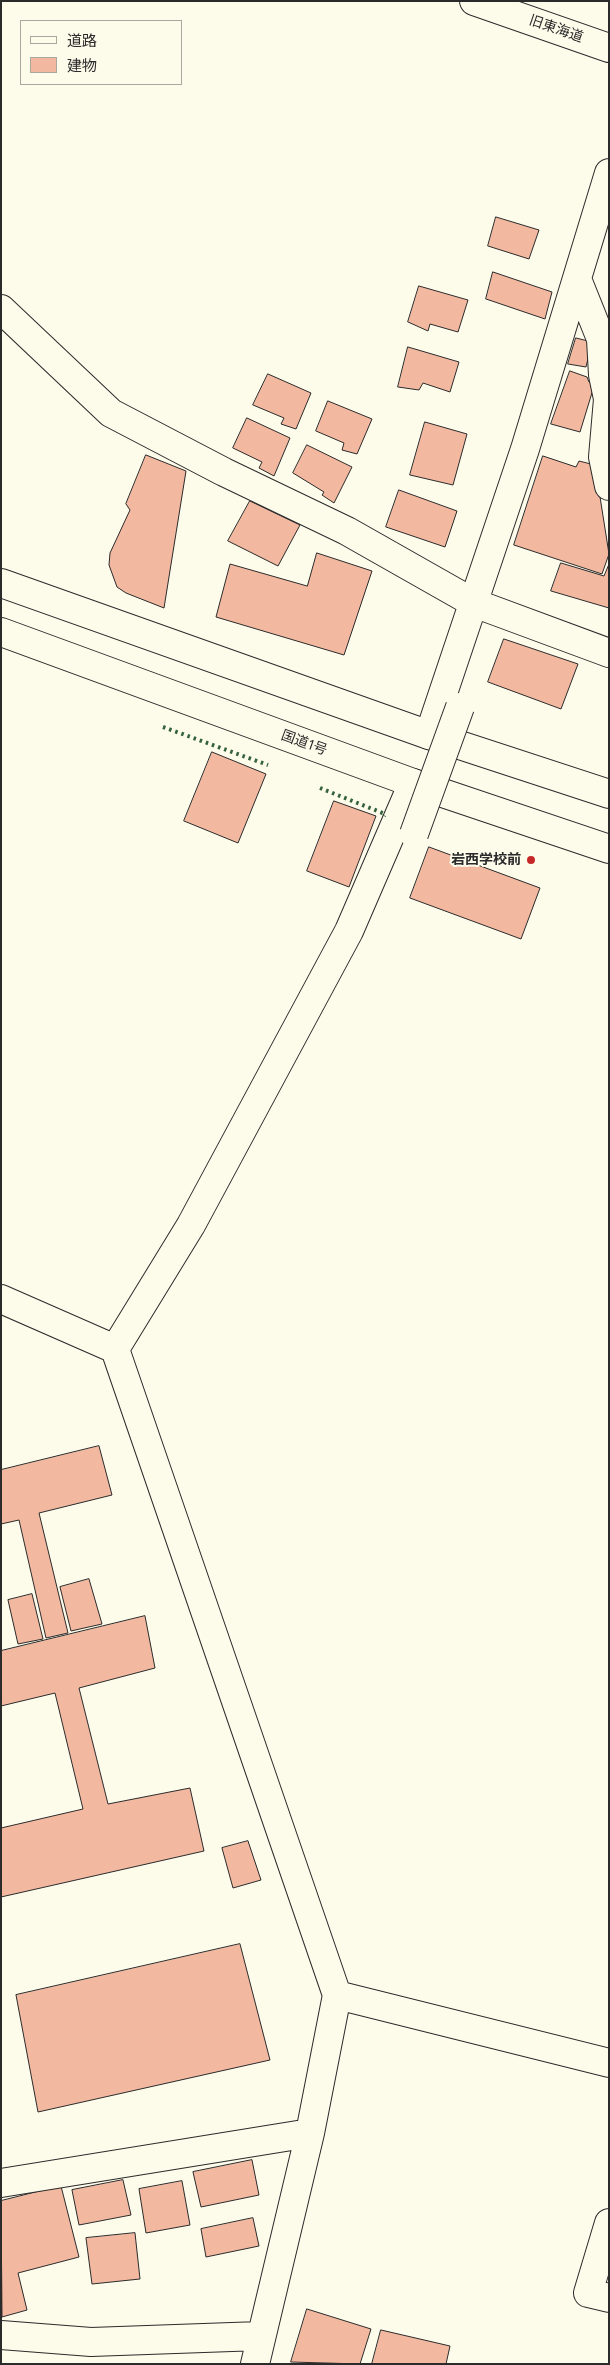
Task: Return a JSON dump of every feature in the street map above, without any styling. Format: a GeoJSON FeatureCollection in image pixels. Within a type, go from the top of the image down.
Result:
{"type":"FeatureCollection","features":[{"type":"Feature","properties":{"kind":"main road","name":"旧東海道"},"geometry":{"type":"LineString","coordinates":[[474,1],[609,48]]}},
{"type":"Feature","properties":{"kind":"main road"},"geometry":{"type":"LineString","coordinates":[[429,735],[525,449],[609,173]]}},
{"type":"Feature","properties":{"kind":"main road"},"geometry":{"type":"LineString","coordinates":[[577,279],[601,339],[603,375],[608,398],[603,457],[609,486]]}},
{"type":"Feature","properties":{"kind":"main road"},"geometry":{"type":"LineString","coordinates":[[1,309],[111,413],[224,472],[348,531],[474,602],[609,654]]}},
{"type":"Feature","properties":{"kind":"main road"},"geometry":{"type":"LineString","coordinates":[[1,584],[429,735],[609,794]]}},
{"type":"Feature","properties":{"kind":"main road","name":"国道1号"},"geometry":{"type":"LineString","coordinates":[[1,632],[413,783],[609,849]]}},
{"type":"Feature","properties":{"kind":"main road"},"geometry":{"type":"LineString","coordinates":[[414,834],[460,707]]}},
{"type":"Feature","properties":{"kind":"main road"},"geometry":{"type":"LineString","coordinates":[[115,1349],[191,1225],[349,931],[413,783]]}},
{"type":"Feature","properties":{"kind":"main road"},"geometry":{"type":"LineString","coordinates":[[1,1299],[115,1349],[337,1994],[310,2133],[260,2336],[255,2364]]}},
{"type":"Feature","properties":{"kind":"main road"},"geometry":{"type":"LineString","coordinates":[[337,1994],[609,2063]]}},
{"type":"Feature","properties":{"kind":"main road"},"geometry":{"type":"LineString","coordinates":[[1,2183],[310,2133]]}},
{"type":"Feature","properties":{"kind":"main road"},"geometry":{"type":"LineString","coordinates":[[609,2223],[588,2292],[609,2298]]}},
{"type":"Feature","properties":{"kind":"main road"},"geometry":{"type":"LineString","coordinates":[[1,2335],[91,2342],[260,2336]]}},
{"type":"Feature","properties":{"kind":"building"},"geometry":{"type":"Polygon","coordinates":[[[496,217],[539,230],[529,259],[488,246],[496,217]]]}},
{"type":"Feature","properties":{"kind":"building"},"geometry":{"type":"Polygon","coordinates":[[[493,272],[552,292],[545,319],[486,299],[493,272]]]}},
{"type":"Feature","properties":{"kind":"building"},"geometry":{"type":"Polygon","coordinates":[[[419,286],[468,300],[458,332],[430,324],[428,331],[408,322],[419,286]]]}},
{"type":"Feature","properties":{"kind":"building"},"geometry":{"type":"Polygon","coordinates":[[[576,338],[592,342],[586,367],[568,364],[576,338]]]}},
{"type":"Feature","properties":{"kind":"building"},"geometry":{"type":"Polygon","coordinates":[[[408,347],[459,362],[450,392],[423,383],[419,390],[398,387],[408,347]]]}},
{"type":"Feature","properties":{"kind":"building"},"geometry":{"type":"Polygon","coordinates":[[[570,371],[587,377],[589,382],[595,383],[580,432],[551,424],[570,371]]]}},
{"type":"Feature","properties":{"kind":"building"},"geometry":{"type":"Polygon","coordinates":[[[268,374],[311,393],[296,429],[281,424],[284,418],[253,405],[268,374]]]}},
{"type":"Feature","properties":{"kind":"building"},"geometry":{"type":"Polygon","coordinates":[[[328,401],[372,419],[357,454],[342,450],[344,443],[316,431],[328,401]]]}},
{"type":"Feature","properties":{"kind":"building"},"geometry":{"type":"Polygon","coordinates":[[[247,418],[290,438],[274,476],[259,468],[262,462],[233,448],[247,418]]]}},
{"type":"Feature","properties":{"kind":"building"},"geometry":{"type":"Polygon","coordinates":[[[425,422],[467,434],[453,485],[410,475],[425,422]]]}},
{"type":"Feature","properties":{"kind":"building"},"geometry":{"type":"Polygon","coordinates":[[[307,445],[352,467],[334,503],[322,495],[324,492],[293,473],[307,445]]]}},
{"type":"Feature","properties":{"kind":"building"},"geometry":{"type":"Polygon","coordinates":[[[146,455],[186,471],[164,608],[126,593],[117,587],[109,565],[110,553],[130,510],[126,504],[146,455]]]}},
{"type":"Feature","properties":{"kind":"building"},"geometry":{"type":"Polygon","coordinates":[[[543,456],[576,467],[579,461],[595,465],[609,554],[602,574],[514,545],[543,456]]]}},
{"type":"Feature","properties":{"kind":"building"},"geometry":{"type":"Polygon","coordinates":[[[399,490],[457,511],[445,547],[386,527],[399,490]]]}},
{"type":"Feature","properties":{"kind":"building"},"geometry":{"type":"Polygon","coordinates":[[[250,501],[300,525],[278,566],[228,541],[250,501]]]}},
{"type":"Feature","properties":{"kind":"building"},"geometry":{"type":"Polygon","coordinates":[[[317,553],[372,571],[344,655],[216,617],[230,564],[307,586],[317,553]]]}},
{"type":"Feature","properties":{"kind":"building"},"geometry":{"type":"Polygon","coordinates":[[[561,563],[604,576],[609,564],[609,608],[551,591],[561,563]]]}},
{"type":"Feature","properties":{"kind":"building"},"geometry":{"type":"Polygon","coordinates":[[[504,639],[578,664],[561,709],[488,682],[504,639]]]}},
{"type":"Feature","properties":{"kind":"building"},"geometry":{"type":"Polygon","coordinates":[[[212,752],[266,774],[238,843],[184,821],[212,752]]]}},
{"type":"Feature","properties":{"kind":"building"},"geometry":{"type":"Polygon","coordinates":[[[334,801],[376,816],[349,887],[307,871],[334,801]]]}},
{"type":"Feature","properties":{"kind":"building"},"geometry":{"type":"Polygon","coordinates":[[[429,847],[540,888],[521,939],[410,898],[429,847]]]}},
{"type":"Feature","properties":{"kind":"building"},"geometry":{"type":"Polygon","coordinates":[[[99,1446],[112,1495],[39,1513],[68,1633],[46,1638],[19,1520],[1,1524],[1,1470],[99,1446]]]}},
{"type":"Feature","properties":{"kind":"building"},"geometry":{"type":"Polygon","coordinates":[[[89,1579],[102,1624],[71,1631],[60,1587],[89,1579]]]}},
{"type":"Feature","properties":{"kind":"building"},"geometry":{"type":"Polygon","coordinates":[[[32,1594],[43,1639],[18,1644],[8,1600],[32,1594]]]}},
{"type":"Feature","properties":{"kind":"building"},"geometry":{"type":"Polygon","coordinates":[[[145,1616],[155,1668],[79,1688],[108,1804],[190,1788],[204,1851],[1,1897],[1,1828],[83,1809],[55,1693],[1,1706],[1,1651],[145,1616]]]}},
{"type":"Feature","properties":{"kind":"building"},"geometry":{"type":"Polygon","coordinates":[[[248,1841],[261,1880],[233,1888],[222,1848],[248,1841]]]}},
{"type":"Feature","properties":{"kind":"building"},"geometry":{"type":"Polygon","coordinates":[[[240,1944],[270,2060],[38,2112],[16,1995],[240,1944]]]}},
{"type":"Feature","properties":{"kind":"building"},"geometry":{"type":"Polygon","coordinates":[[[252,2160],[259,2195],[201,2207],[193,2172],[252,2160]]]}},
{"type":"Feature","properties":{"kind":"building"},"geometry":{"type":"Polygon","coordinates":[[[123,2180],[131,2215],[79,2225],[72,2190],[123,2180]]]}},
{"type":"Feature","properties":{"kind":"building"},"geometry":{"type":"Polygon","coordinates":[[[182,2181],[190,2225],[146,2233],[139,2189],[182,2181]]]}},
{"type":"Feature","properties":{"kind":"building"},"geometry":{"type":"Polygon","coordinates":[[[61,2186],[79,2257],[18,2273],[27,2310],[2,2317],[1,2201],[61,2186]]]}},
{"type":"Feature","properties":{"kind":"building"},"geometry":{"type":"Polygon","coordinates":[[[253,2218],[259,2246],[206,2257],[201,2229],[253,2218]]]}},
{"type":"Feature","properties":{"kind":"building"},"geometry":{"type":"Polygon","coordinates":[[[135,2233],[140,2279],[92,2284],[86,2238],[135,2233]]]}},
{"type":"Feature","properties":{"kind":"building"},"geometry":{"type":"Polygon","coordinates":[[[307,2309],[371,2329],[360,2364],[291,2362],[307,2309]]]}},
{"type":"Feature","properties":{"kind":"building"},"geometry":{"type":"Polygon","coordinates":[[[381,2330],[450,2346],[446,2364],[372,2364],[381,2330]]]}},
{"type":"Feature","properties":{"kind":"hedge"},"geometry":{"type":"LineString","coordinates":[[163,727],[268,765]]}},
{"type":"Feature","properties":{"kind":"hedge"},"geometry":{"type":"LineString","coordinates":[[320,788],[385,814],[384,816]]}},
{"type":"Feature","properties":{"kind":"place","name":"岩西学校前"},"geometry":{"type":"Point","coordinates":[531,860]}}]}
